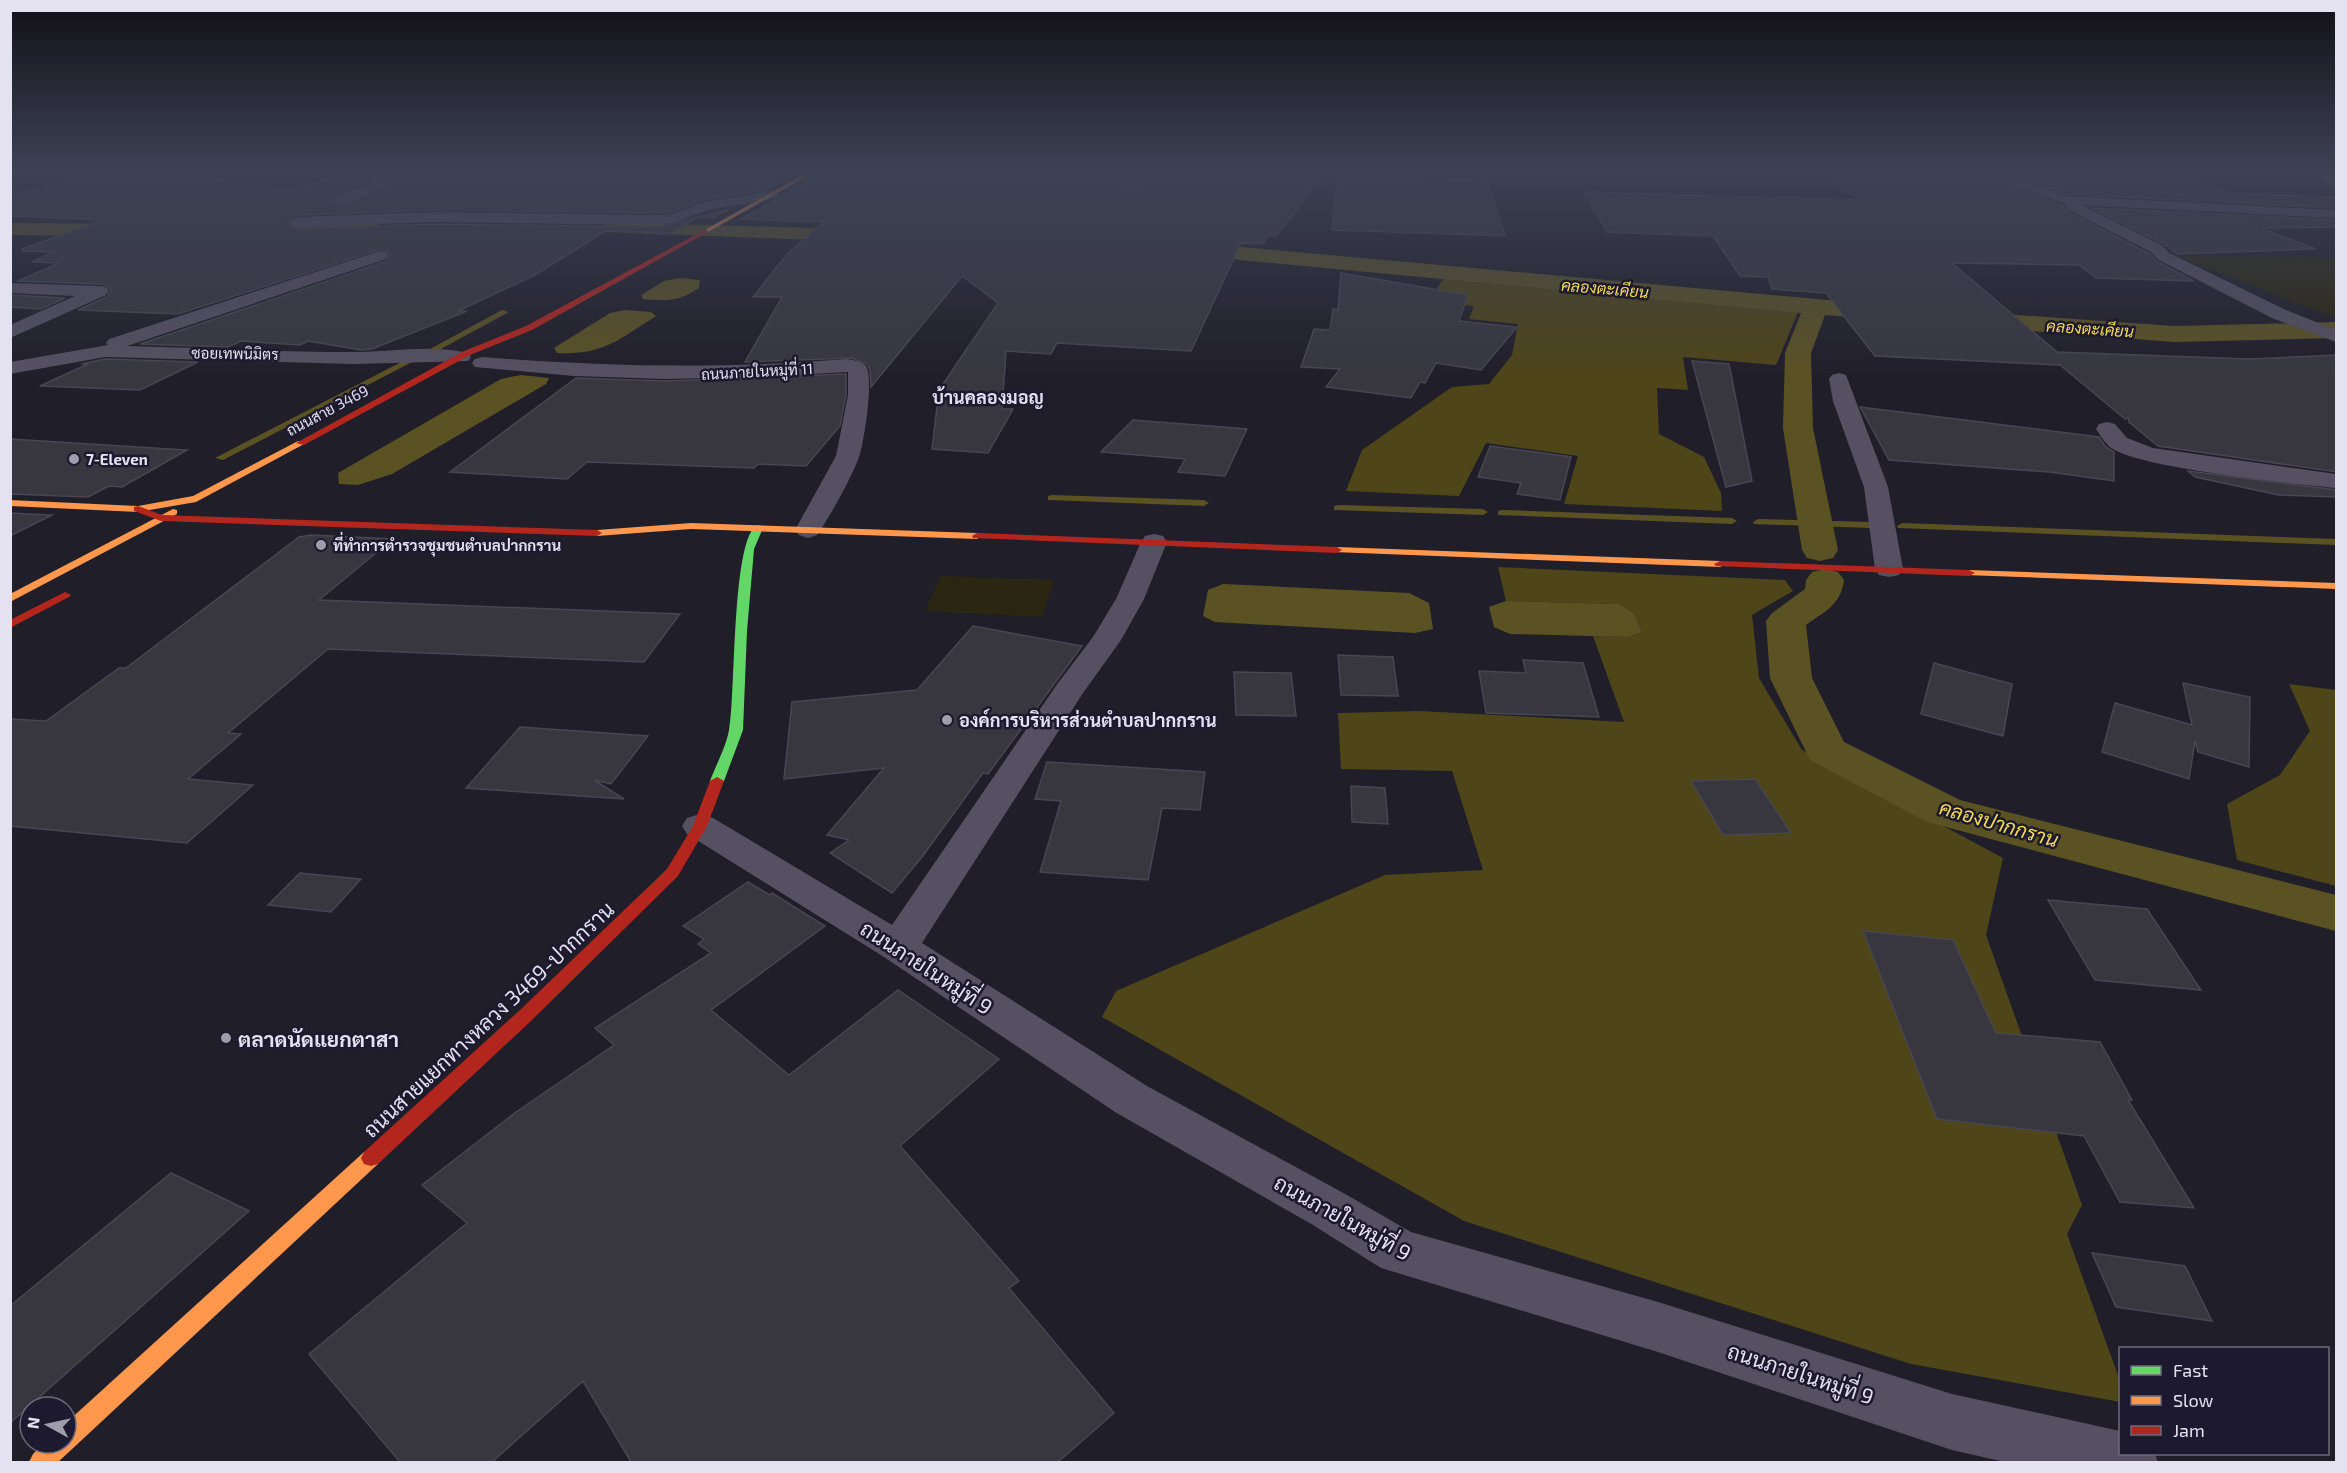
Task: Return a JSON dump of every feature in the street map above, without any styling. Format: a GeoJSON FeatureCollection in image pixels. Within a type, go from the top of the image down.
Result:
{"type":"FeatureCollection","features":[{"type":"Feature","properties":{"kind":"street","name":"ถนนสาย 3469"},"geometry":{"type":"LineString","coordinates":[[10,503],[138,509],[196,499],[472,363],[529,328],[694,238]]}},
{"type":"Feature","properties":{"kind":"street"},"geometry":{"type":"LineString","coordinates":[[2136,238],[2157,249],[2163,256],[2300,322],[2337,336]]}},
{"type":"Feature","properties":{"kind":"street"},"geometry":{"type":"LineString","coordinates":[[89,353],[380,256]]}},
{"type":"Feature","properties":{"kind":"street"},"geometry":{"type":"LineString","coordinates":[[10,288],[99,291],[10,332]]}},
{"type":"Feature","properties":{"kind":"street","name":"ถนนสาย 3469"},"geometry":{"type":"LineString","coordinates":[[472,363],[496,356],[529,328]]}},
{"type":"Feature","properties":{"kind":"street","name":"ซอยเทพนิมิตร"},"geometry":{"type":"LineString","coordinates":[[10,368],[89,353],[149,351],[354,358],[418,355],[472,363]]}},
{"type":"Feature","properties":{"kind":"street","name":"ถนนภายในหมู่ที่ 11"},"geometry":{"type":"LineString","coordinates":[[472,363],[602,373],[674,375],[779,372],[849,356],[858,369],[859,395],[848,456],[808,530]]}},
{"type":"Feature","properties":{"kind":"street"},"geometry":{"type":"LineString","coordinates":[[1839,379],[1844,401],[1876,487],[1889,568]]}},
{"type":"Feature","properties":{"kind":"street"},"geometry":{"type":"LineString","coordinates":[[2107,429],[2119,443],[2148,454],[2337,481]]}},
{"type":"Feature","properties":{"kind":"street"},"geometry":{"type":"LineString","coordinates":[[10,599],[196,499],[226,503],[182,530]]}},
{"type":"Feature","properties":{"kind":"street","name":"ถนนสาย 3469"},"geometry":{"type":"LineString","coordinates":[[138,509],[161,518]]}},
{"type":"Feature","properties":{"kind":"street"},"geometry":{"type":"LineString","coordinates":[[634,515],[691,525],[758,528],[2337,586]]}},
{"type":"Feature","properties":{"kind":"street"},"geometry":{"type":"LineString","coordinates":[[161,518],[607,533],[691,525]]}},
{"type":"Feature","properties":{"kind":"street","name":"ถนนสายแยกทางหลวง 3469-ปากกราน"},"geometry":{"type":"LineString","coordinates":[[78,1428],[527,1014],[673,872],[700,826],[736,730],[741,631],[749,549],[758,528]]}},
{"type":"Feature","properties":{"kind":"street"},"geometry":{"type":"LineString","coordinates":[[898,947],[1069,690],[1106,640],[1130,599],[1155,542]]}},
{"type":"Feature","properties":{"kind":"street"},"geometry":{"type":"LineString","coordinates":[[10,625],[81,586]]}},
{"type":"Feature","properties":{"kind":"street","name":"ถนนภายในหมู่ที่ 9"},"geometry":{"type":"LineString","coordinates":[[700,826],[898,947],[1131,1100],[1330,1210],[1399,1252],[1658,1327],[1952,1422],[2129,1462]]}},
{"type":"Feature","properties":{"kind":"shaded area"},"geometry":{"type":"Polygon","coordinates":[[[2176,256],[2336,258],[2336,318],[2176,256]]]}},
{"type":"Feature","properties":{"kind":"shaded area"},"geometry":{"type":"Polygon","coordinates":[[[679,278],[700,280],[699,288],[672,300],[643,299],[641,295],[664,281],[679,278]]]}},
{"type":"Feature","properties":{"kind":"shaded area"},"geometry":{"type":"Polygon","coordinates":[[[1443,279],[1798,312],[1776,365],[1683,357],[1688,390],[1657,388],[1659,434],[1704,457],[1721,493],[1722,511],[1564,504],[1578,456],[1486,443],[1459,496],[1346,491],[1362,450],[1452,387],[1489,384],[1512,355],[1518,324],[1469,319],[1474,306],[1429,302],[1443,279]]]}},
{"type":"Feature","properties":{"kind":"shaded area"},"geometry":{"type":"Polygon","coordinates":[[[625,310],[651,312],[656,316],[620,339],[599,348],[573,353],[557,353],[554,348],[610,313],[625,310]]]}},
{"type":"Feature","properties":{"kind":"shaded area"},"geometry":{"type":"Polygon","coordinates":[[[521,375],[549,378],[546,384],[392,474],[358,485],[339,484],[338,473],[501,379],[521,375]]]}},
{"type":"Feature","properties":{"kind":"shaded area"},"geometry":{"type":"Polygon","coordinates":[[[1498,567],[1785,580],[1793,591],[1752,615],[1759,678],[1802,750],[2003,858],[1986,935],[2082,1205],[2067,1234],[2119,1378],[2119,1402],[1911,1364],[1464,1221],[1102,1017],[1116,991],[1385,875],[1483,870],[1452,771],[1341,769],[1338,713],[1420,711],[1624,722],[1593,636],[1629,637],[1642,632],[1634,613],[1619,604],[1506,601],[1498,567]]]}},
{"type":"Feature","properties":{"kind":"shaded area"},"geometry":{"type":"Polygon","coordinates":[[[941,576],[1054,580],[1042,617],[925,611],[941,576]]]}},
{"type":"Feature","properties":{"kind":"shaded area"},"geometry":{"type":"Polygon","coordinates":[[[1223,584],[1409,593],[1429,603],[1433,629],[1415,633],[1215,622],[1203,616],[1208,590],[1223,584]]]}},
{"type":"Feature","properties":{"kind":"shaded area"},"geometry":{"type":"Polygon","coordinates":[[[1506,601],[1619,604],[1634,613],[1642,632],[1629,637],[1510,634],[1494,627],[1489,607],[1506,601]]]}},
{"type":"Feature","properties":{"kind":"shaded area"},"geometry":{"type":"Polygon","coordinates":[[[2289,684],[2336,690],[2336,886],[2237,860],[2227,804],[2280,775],[2310,731],[2289,684]]]}},
{"type":"Feature","properties":{"kind":"building"},"geometry":{"type":"Polygon","coordinates":[[[54,238],[595,238],[535,275],[458,311],[467,311],[372,349],[361,350],[308,341],[300,345],[241,341],[228,347],[140,344],[387,261],[390,255],[381,249],[178,314],[78,310],[107,297],[111,290],[106,285],[100,284],[17,281],[60,263],[32,262],[54,252],[23,251],[22,249],[54,238]]]}},
{"type":"Feature","properties":{"kind":"building"},"geometry":{"type":"Polygon","coordinates":[[[806,238],[1267,238],[1263,244],[1241,243],[1191,351],[1057,343],[1051,354],[1006,351],[1002,409],[1013,409],[988,453],[932,449],[939,390],[998,303],[962,276],[871,387],[870,370],[867,364],[852,358],[745,362],[782,297],[753,297],[787,254],[806,238]]]}},
{"type":"Feature","properties":{"kind":"building"},"geometry":{"type":"Polygon","coordinates":[[[1714,238],[2118,238],[2194,281],[2096,278],[2079,265],[1952,263],[2057,352],[2249,359],[2337,355],[2337,472],[2158,446],[2129,422],[2128,418],[2125,419],[2060,365],[1875,356],[1826,293],[1772,289],[1768,277],[1740,276],[1714,238]]]}},
{"type":"Feature","properties":{"kind":"building"},"geometry":{"type":"Polygon","coordinates":[[[2151,238],[2287,238],[2316,249],[2177,254],[2151,238]]]}},
{"type":"Feature","properties":{"kind":"building"},"geometry":{"type":"Polygon","coordinates":[[[1341,273],[1468,295],[1459,321],[1517,327],[1481,370],[1436,363],[1425,383],[1420,382],[1411,398],[1326,387],[1340,369],[1301,367],[1314,329],[1330,330],[1333,309],[1338,310],[1341,273]]]}},
{"type":"Feature","properties":{"kind":"building"},"geometry":{"type":"Polygon","coordinates":[[[10,295],[65,298],[41,309],[10,307],[10,295]]]}},
{"type":"Feature","properties":{"kind":"building"},"geometry":{"type":"Polygon","coordinates":[[[105,359],[198,362],[140,390],[40,386],[88,364],[81,364],[105,359]]]}},
{"type":"Feature","properties":{"kind":"building"},"geometry":{"type":"Polygon","coordinates":[[[1692,361],[1729,364],[1752,481],[1726,487],[1692,361]]]}},
{"type":"Feature","properties":{"kind":"building"},"geometry":{"type":"Polygon","coordinates":[[[846,374],[846,395],[840,426],[806,466],[758,464],[754,468],[587,462],[567,479],[450,472],[576,378],[665,381],[846,374]]]}},
{"type":"Feature","properties":{"kind":"building"},"geometry":{"type":"Polygon","coordinates":[[[1860,407],[2099,437],[2106,447],[2114,452],[2114,481],[2049,472],[1889,460],[1860,407]]]}},
{"type":"Feature","properties":{"kind":"building"},"geometry":{"type":"Polygon","coordinates":[[[1133,420],[1247,429],[1225,476],[1178,472],[1185,459],[1101,452],[1133,420]]]}},
{"type":"Feature","properties":{"kind":"building"},"geometry":{"type":"Polygon","coordinates":[[[10,439],[187,450],[122,487],[109,486],[88,497],[10,494],[10,439]]]}},
{"type":"Feature","properties":{"kind":"building"},"geometry":{"type":"Polygon","coordinates":[[[1490,446],[1571,457],[1560,500],[1517,494],[1521,483],[1478,477],[1490,446]]]}},
{"type":"Feature","properties":{"kind":"building"},"geometry":{"type":"Polygon","coordinates":[[[2188,471],[2337,490],[2337,497],[2279,495],[2195,477],[2188,471]]]}},
{"type":"Feature","properties":{"kind":"building"},"geometry":{"type":"Polygon","coordinates":[[[10,513],[52,515],[10,536],[10,513]]]}},
{"type":"Feature","properties":{"kind":"building"},"geometry":{"type":"Polygon","coordinates":[[[311,535],[393,539],[319,600],[680,614],[644,662],[328,649],[228,733],[241,734],[188,779],[253,785],[187,843],[10,826],[10,719],[46,721],[119,668],[126,668],[299,537],[311,535]]]}},
{"type":"Feature","properties":{"kind":"building"},"geometry":{"type":"Polygon","coordinates":[[[973,626],[1082,646],[988,774],[983,773],[922,857],[892,893],[830,853],[849,840],[827,835],[884,768],[784,779],[792,702],[917,690],[973,626]]]}},
{"type":"Feature","properties":{"kind":"building"},"geometry":{"type":"Polygon","coordinates":[[[1338,655],[1393,657],[1398,696],[1341,695],[1338,655]]]}},
{"type":"Feature","properties":{"kind":"building"},"geometry":{"type":"Polygon","coordinates":[[[1523,660],[1583,663],[1599,717],[1486,713],[1479,671],[1526,673],[1523,660]]]}},
{"type":"Feature","properties":{"kind":"building"},"geometry":{"type":"Polygon","coordinates":[[[1934,663],[2012,684],[2003,736],[1921,714],[1934,663]]]}},
{"type":"Feature","properties":{"kind":"building"},"geometry":{"type":"Polygon","coordinates":[[[1234,672],[1291,673],[1296,716],[1236,715],[1234,672]]]}},
{"type":"Feature","properties":{"kind":"building"},"geometry":{"type":"Polygon","coordinates":[[[2183,683],[2250,697],[2249,767],[2198,752],[2195,741],[2189,779],[2102,752],[2115,703],[2192,725],[2183,683]]]}},
{"type":"Feature","properties":{"kind":"building"},"geometry":{"type":"Polygon","coordinates":[[[520,727],[648,736],[611,784],[594,780],[624,799],[466,788],[520,727]]]}},
{"type":"Feature","properties":{"kind":"building"},"geometry":{"type":"Polygon","coordinates":[[[1047,762],[1205,772],[1200,810],[1162,808],[1148,880],[1040,872],[1061,801],[1035,799],[1047,762]]]}},
{"type":"Feature","properties":{"kind":"building"},"geometry":{"type":"Polygon","coordinates":[[[1755,779],[1791,833],[1723,835],[1691,781],[1755,779]]]}},
{"type":"Feature","properties":{"kind":"building"},"geometry":{"type":"Polygon","coordinates":[[[1351,786],[1385,788],[1388,824],[1352,822],[1351,786]]]}},
{"type":"Feature","properties":{"kind":"building"},"geometry":{"type":"Polygon","coordinates":[[[300,873],[361,879],[331,912],[268,905],[300,873]]]}},
{"type":"Feature","properties":{"kind":"building"},"geometry":{"type":"Polygon","coordinates":[[[748,882],[770,895],[772,893],[825,926],[711,1010],[789,1075],[898,990],[999,1059],[900,1146],[1019,1281],[1009,1288],[1114,1413],[1058,1462],[631,1462],[583,1381],[492,1462],[400,1462],[309,1354],[467,1223],[422,1185],[516,1112],[614,1045],[595,1028],[711,953],[698,944],[704,939],[683,926],[748,882]]]}},
{"type":"Feature","properties":{"kind":"building"},"geometry":{"type":"Polygon","coordinates":[[[2048,900],[2147,909],[2201,990],[2095,980],[2048,900]]]}},
{"type":"Feature","properties":{"kind":"building"},"geometry":{"type":"Polygon","coordinates":[[[1863,931],[1953,940],[1996,1033],[2100,1042],[2132,1100],[2128,1100],[2194,1208],[2120,1202],[2084,1136],[1937,1119],[1863,931]]]}},
{"type":"Feature","properties":{"kind":"building"},"geometry":{"type":"Polygon","coordinates":[[[171,1173],[249,1211],[42,1395],[18,1395],[18,1416],[10,1423],[10,1306],[171,1173]]]}},
{"type":"Feature","properties":{"kind":"building"},"geometry":{"type":"Polygon","coordinates":[[[2092,1253],[2185,1266],[2212,1321],[2116,1307],[2092,1253]]]}},
{"type":"Feature","properties":{"kind":"waterway","name":"คลองตะเคียน"},"geometry":{"type":"LineString","coordinates":[[1174,248],[1917,316],[2174,334],[2336,330]]}},
{"type":"Feature","properties":{"kind":"waterway","name":"คลองปากกราน"},"geometry":{"type":"LineString","coordinates":[[1816,307],[1798,353],[1798,428],[1820,550]]}},
{"type":"Feature","properties":{"kind":"waterway"},"geometry":{"type":"LineString","coordinates":[[434,349],[505,312]]}},
{"type":"Feature","properties":{"kind":"waterway"},"geometry":{"type":"LineString","coordinates":[[220,458],[412,360]]}},
{"type":"Feature","properties":{"kind":"waterway"},"geometry":{"type":"LineString","coordinates":[[1052,498],[1204,503]]}},
{"type":"Feature","properties":{"kind":"waterway"},"geometry":{"type":"LineString","coordinates":[[1338,508],[1483,512]]}},
{"type":"Feature","properties":{"kind":"waterway"},"geometry":{"type":"LineString","coordinates":[[1502,513],[1732,521]]}},
{"type":"Feature","properties":{"kind":"waterway","name":"คลองปากกราน"},"geometry":{"type":"LineString","coordinates":[[1758,522],[1870,525]]}},
{"type":"Feature","properties":{"kind":"waterway"},"geometry":{"type":"LineString","coordinates":[[1902,526],[2336,542]]}},
{"type":"Feature","properties":{"kind":"waterway","name":"คลองปากกราน"},"geometry":{"type":"LineString","coordinates":[[1825,580],[1823,594],[1786,621],[1791,678],[1826,750],[1944,811],[2336,913]]}},
{"type":"Feature","properties":{"kind":"traffic: fast"},"geometry":{"type":"LineString","coordinates":[[717,781],[736,730],[741,631],[749,549],[758,528]]}},
{"type":"Feature","properties":{"kind":"traffic: slow"},"geometry":{"type":"LineString","coordinates":[[10,503],[138,509],[196,499],[301,443]]}},
{"type":"Feature","properties":{"kind":"traffic: slow"},"geometry":{"type":"LineString","coordinates":[[10,599],[173,512]]}},
{"type":"Feature","properties":{"kind":"traffic: slow"},"geometry":{"type":"LineString","coordinates":[[597,533],[691,526],[977,536]]}},
{"type":"Feature","properties":{"kind":"traffic: slow"},"geometry":{"type":"LineString","coordinates":[[1337,550],[1720,564]]}},
{"type":"Feature","properties":{"kind":"traffic: slow"},"geometry":{"type":"LineString","coordinates":[[1969,573],[2336,586]]}},
{"type":"Feature","properties":{"kind":"traffic: slow"},"geometry":{"type":"LineString","coordinates":[[78,1428],[371,1158]]}},
{"type":"Feature","properties":{"kind":"traffic: slow"},"geometry":{"type":"LineString","coordinates":[[41,1462],[49,1455]]}},
{"type":"Feature","properties":{"kind":"traffic: jam"},"geometry":{"type":"LineString","coordinates":[[301,443],[467,353],[529,328],[694,238]]}},
{"type":"Feature","properties":{"kind":"traffic: jam"},"geometry":{"type":"LineString","coordinates":[[138,509],[161,518],[597,533]]}},
{"type":"Feature","properties":{"kind":"traffic: jam"},"geometry":{"type":"LineString","coordinates":[[977,536],[1337,550]]}},
{"type":"Feature","properties":{"kind":"traffic: jam"},"geometry":{"type":"LineString","coordinates":[[1720,564],[1969,573]]}},
{"type":"Feature","properties":{"kind":"traffic: jam"},"geometry":{"type":"LineString","coordinates":[[10,625],[65,595]]}},
{"type":"Feature","properties":{"kind":"traffic: jam"},"geometry":{"type":"LineString","coordinates":[[371,1158],[527,1014],[673,872],[700,826],[717,781]]}},
{"type":"Feature","properties":{"kind":"place","name":"7-Eleven"},"geometry":{"type":"Point","coordinates":[74,459]}},
{"type":"Feature","properties":{"kind":"place","name":"ที่ทำการตำรวจชุมชนตำบลปากกราน"},"geometry":{"type":"Point","coordinates":[321,545]}},
{"type":"Feature","properties":{"kind":"place","name":"องค์การบริหารส่วนตำบลปากกราน"},"geometry":{"type":"Point","coordinates":[947,720]}},
{"type":"Feature","properties":{"kind":"place","name":"ตลาดนัดแยกตาสา"},"geometry":{"type":"Point","coordinates":[226,1038]}},
{"type":"Feature","properties":{"kind":"district","name":"บ้านคลองมอญ"},"geometry":{"type":"Point","coordinates":[988,397]}}]}
